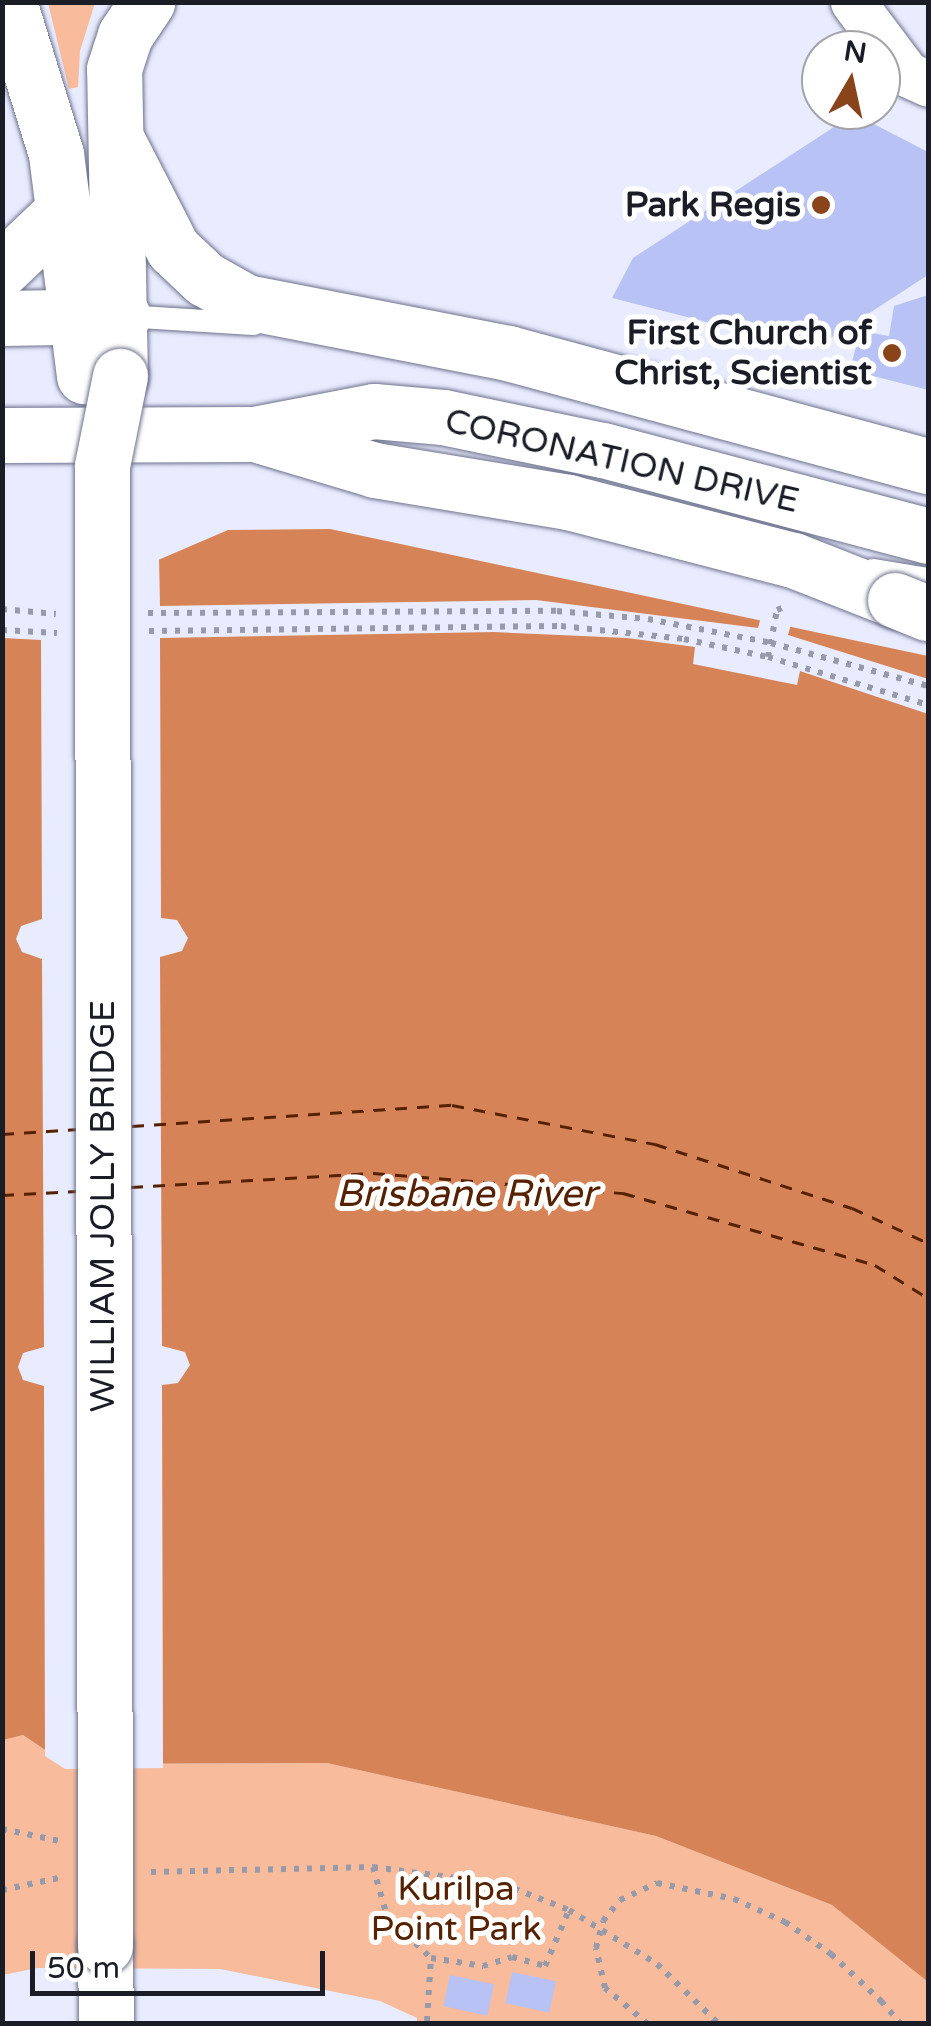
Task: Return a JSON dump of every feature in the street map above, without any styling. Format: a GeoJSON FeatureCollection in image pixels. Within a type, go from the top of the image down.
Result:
{"type":"FeatureCollection","features":[{"type":"Feature","properties":{"kind":"main road"},"geometry":{"type":"LineString","coordinates":[[9,2],[44,105],[65,209],[101,314]]}},
{"type":"Feature","properties":{"kind":"main road"},"geometry":{"type":"LineString","coordinates":[[101,314],[118,142],[116,60],[146,2]]}},
{"type":"Feature","properties":{"kind":"main road"},"geometry":{"type":"LineString","coordinates":[[118,142],[155,222],[192,270],[246,302],[313,319],[508,353],[928,466]]}},
{"type":"Feature","properties":{"kind":"main road"},"geometry":{"type":"LineString","coordinates":[[2,270],[65,209]]}},
{"type":"Feature","properties":{"kind":"main road"},"geometry":{"type":"LineString","coordinates":[[2,318],[101,314]]}},
{"type":"Feature","properties":{"kind":"main road","name":"WILLIAM JOLLY BRIDGE"},"geometry":{"type":"LineString","coordinates":[[101,314],[106,2024]]}},
{"type":"Feature","properties":{"kind":"main road","name":"CORONATION DRIVE"},"geometry":{"type":"LineString","coordinates":[[2,435],[254,434],[374,411],[443,417],[603,450],[928,536]]}},
{"type":"Feature","properties":{"kind":"main road","name":"CORONATION DRIVE"},"geometry":{"type":"LineString","coordinates":[[254,434],[375,470],[552,498],[785,585],[918,597]]}},
{"type":"Feature","properties":{"kind":"street"},"geometry":{"type":"LineString","coordinates":[[853,2],[907,74],[928,84]]}},
{"type":"Feature","properties":{"kind":"lane"},"geometry":{"type":"LineString","coordinates":[[101,314],[265,324],[313,319]]}},
{"type":"Feature","properties":{"kind":"path"},"geometry":{"type":"LineString","coordinates":[[768,657],[785,585]]}},
{"type":"Feature","properties":{"kind":"path"},"geometry":{"type":"LineString","coordinates":[[2,610],[76,614]]}},
{"type":"Feature","properties":{"kind":"path"},"geometry":{"type":"LineString","coordinates":[[133,613],[557,611],[648,620],[771,643],[928,686]]}},
{"type":"Feature","properties":{"kind":"path"},"geometry":{"type":"LineString","coordinates":[[129,632],[562,626],[684,639],[768,657],[928,705]]}},
{"type":"Feature","properties":{"kind":"path"},"geometry":{"type":"LineString","coordinates":[[2,630],[73,632]]}},
{"type":"Feature","properties":{"kind":"path"},"geometry":{"type":"LineString","coordinates":[[373,1866],[387,1916],[431,1958],[482,1966],[512,1957],[544,1966],[569,1910]]}},
{"type":"Feature","properties":{"kind":"path"},"geometry":{"type":"LineString","coordinates":[[133,1872],[373,1866],[502,1884],[569,1910],[657,1964],[720,2024]]}},
{"type":"Feature","properties":{"kind":"path"},"geometry":{"type":"LineString","coordinates":[[2,1890],[63,1878]]}},
{"type":"Feature","properties":{"kind":"path"},"geometry":{"type":"LineString","coordinates":[[648,2024],[605,1988],[596,1948],[603,1922],[620,1900],[658,1883],[734,1898],[785,1922],[832,1954],[901,2024]]}},
{"type":"Feature","properties":{"kind":"path"},"geometry":{"type":"LineString","coordinates":[[427,2020],[431,1958]]}},
{"type":"Feature","properties":{"kind":"green space"},"geometry":{"type":"Polygon","coordinates":[[[48,3],[95,3],[80,51],[78,87],[69,89],[48,3]]]}},
{"type":"Feature","properties":{"kind":"green space","name":"Kurilpa Point Park"},"geometry":{"type":"Polygon","coordinates":[[[23,1735],[66,1764],[327,1763],[656,1836],[832,1905],[928,1982],[928,2023],[417,2023],[417,2018],[380,2001],[220,1969],[37,1968],[3,1975],[2,1740],[23,1735]]]}},
{"type":"Feature","properties":{"kind":"water","name":"Brisbane River"},"geometry":{"type":"Polygon","coordinates":[[[330,529],[928,656],[928,1982],[832,1905],[656,1836],[327,1763],[66,1764],[23,1735],[3,1740],[2,627],[228,530],[330,529]]]}},
{"type":"Feature","properties":{"kind":"pier"},"geometry":{"type":"Polygon","coordinates":[[[159,556],[160,606],[536,600],[758,628],[762,613],[792,621],[788,635],[928,679],[928,714],[800,671],[797,685],[693,664],[695,647],[627,638],[494,632],[160,638],[161,918],[177,920],[188,938],[182,951],[160,957],[162,1346],[185,1352],[190,1365],[178,1383],[162,1385],[163,1768],[65,1769],[45,1756],[44,1386],[23,1380],[18,1367],[23,1353],[44,1347],[42,959],[22,952],[16,939],[21,926],[42,919],[41,640],[3,638],[2,622],[159,556]]]}},
{"type":"Feature","properties":{"kind":"building","name":"Park Regis"},"geometry":{"type":"Polygon","coordinates":[[[829,130],[885,130],[928,152],[928,275],[814,349],[612,298],[633,258],[829,130]]]}},
{"type":"Feature","properties":{"kind":"building","name":"First Church of Christ, Scientist"},"geometry":{"type":"Polygon","coordinates":[[[928,295],[928,390],[850,370],[860,331],[889,336],[894,306],[928,295]]]}},
{"type":"Feature","properties":{"kind":"building"},"geometry":{"type":"Polygon","coordinates":[[[512,1972],[556,1981],[549,2013],[505,2003],[512,1972]]]}},
{"type":"Feature","properties":{"kind":"building"},"geometry":{"type":"Polygon","coordinates":[[[450,1975],[494,1984],[487,2016],[443,2006],[450,1975]]]}},
{"type":"Feature","properties":{"kind":"ferry route"},"geometry":{"type":"LineString","coordinates":[[132,1126],[452,1105],[655,1144],[852,1208],[928,1243]]}},
{"type":"Feature","properties":{"kind":"ferry route"},"geometry":{"type":"LineString","coordinates":[[2,1134],[79,1129]]}},
{"type":"Feature","properties":{"kind":"ferry route"},"geometry":{"type":"LineString","coordinates":[[131,1187],[373,1173],[623,1193],[875,1265],[928,1298]]}},
{"type":"Feature","properties":{"kind":"ferry route"},"geometry":{"type":"LineString","coordinates":[[2,1195],[78,1191]]}},
{"type":"Feature","properties":{"kind":"place","name":"Park Regis"},"geometry":{"type":"Point","coordinates":[821,205]}},
{"type":"Feature","properties":{"kind":"place","name":"First Church of Christ, Scientist"},"geometry":{"type":"Point","coordinates":[892,353]}}]}
